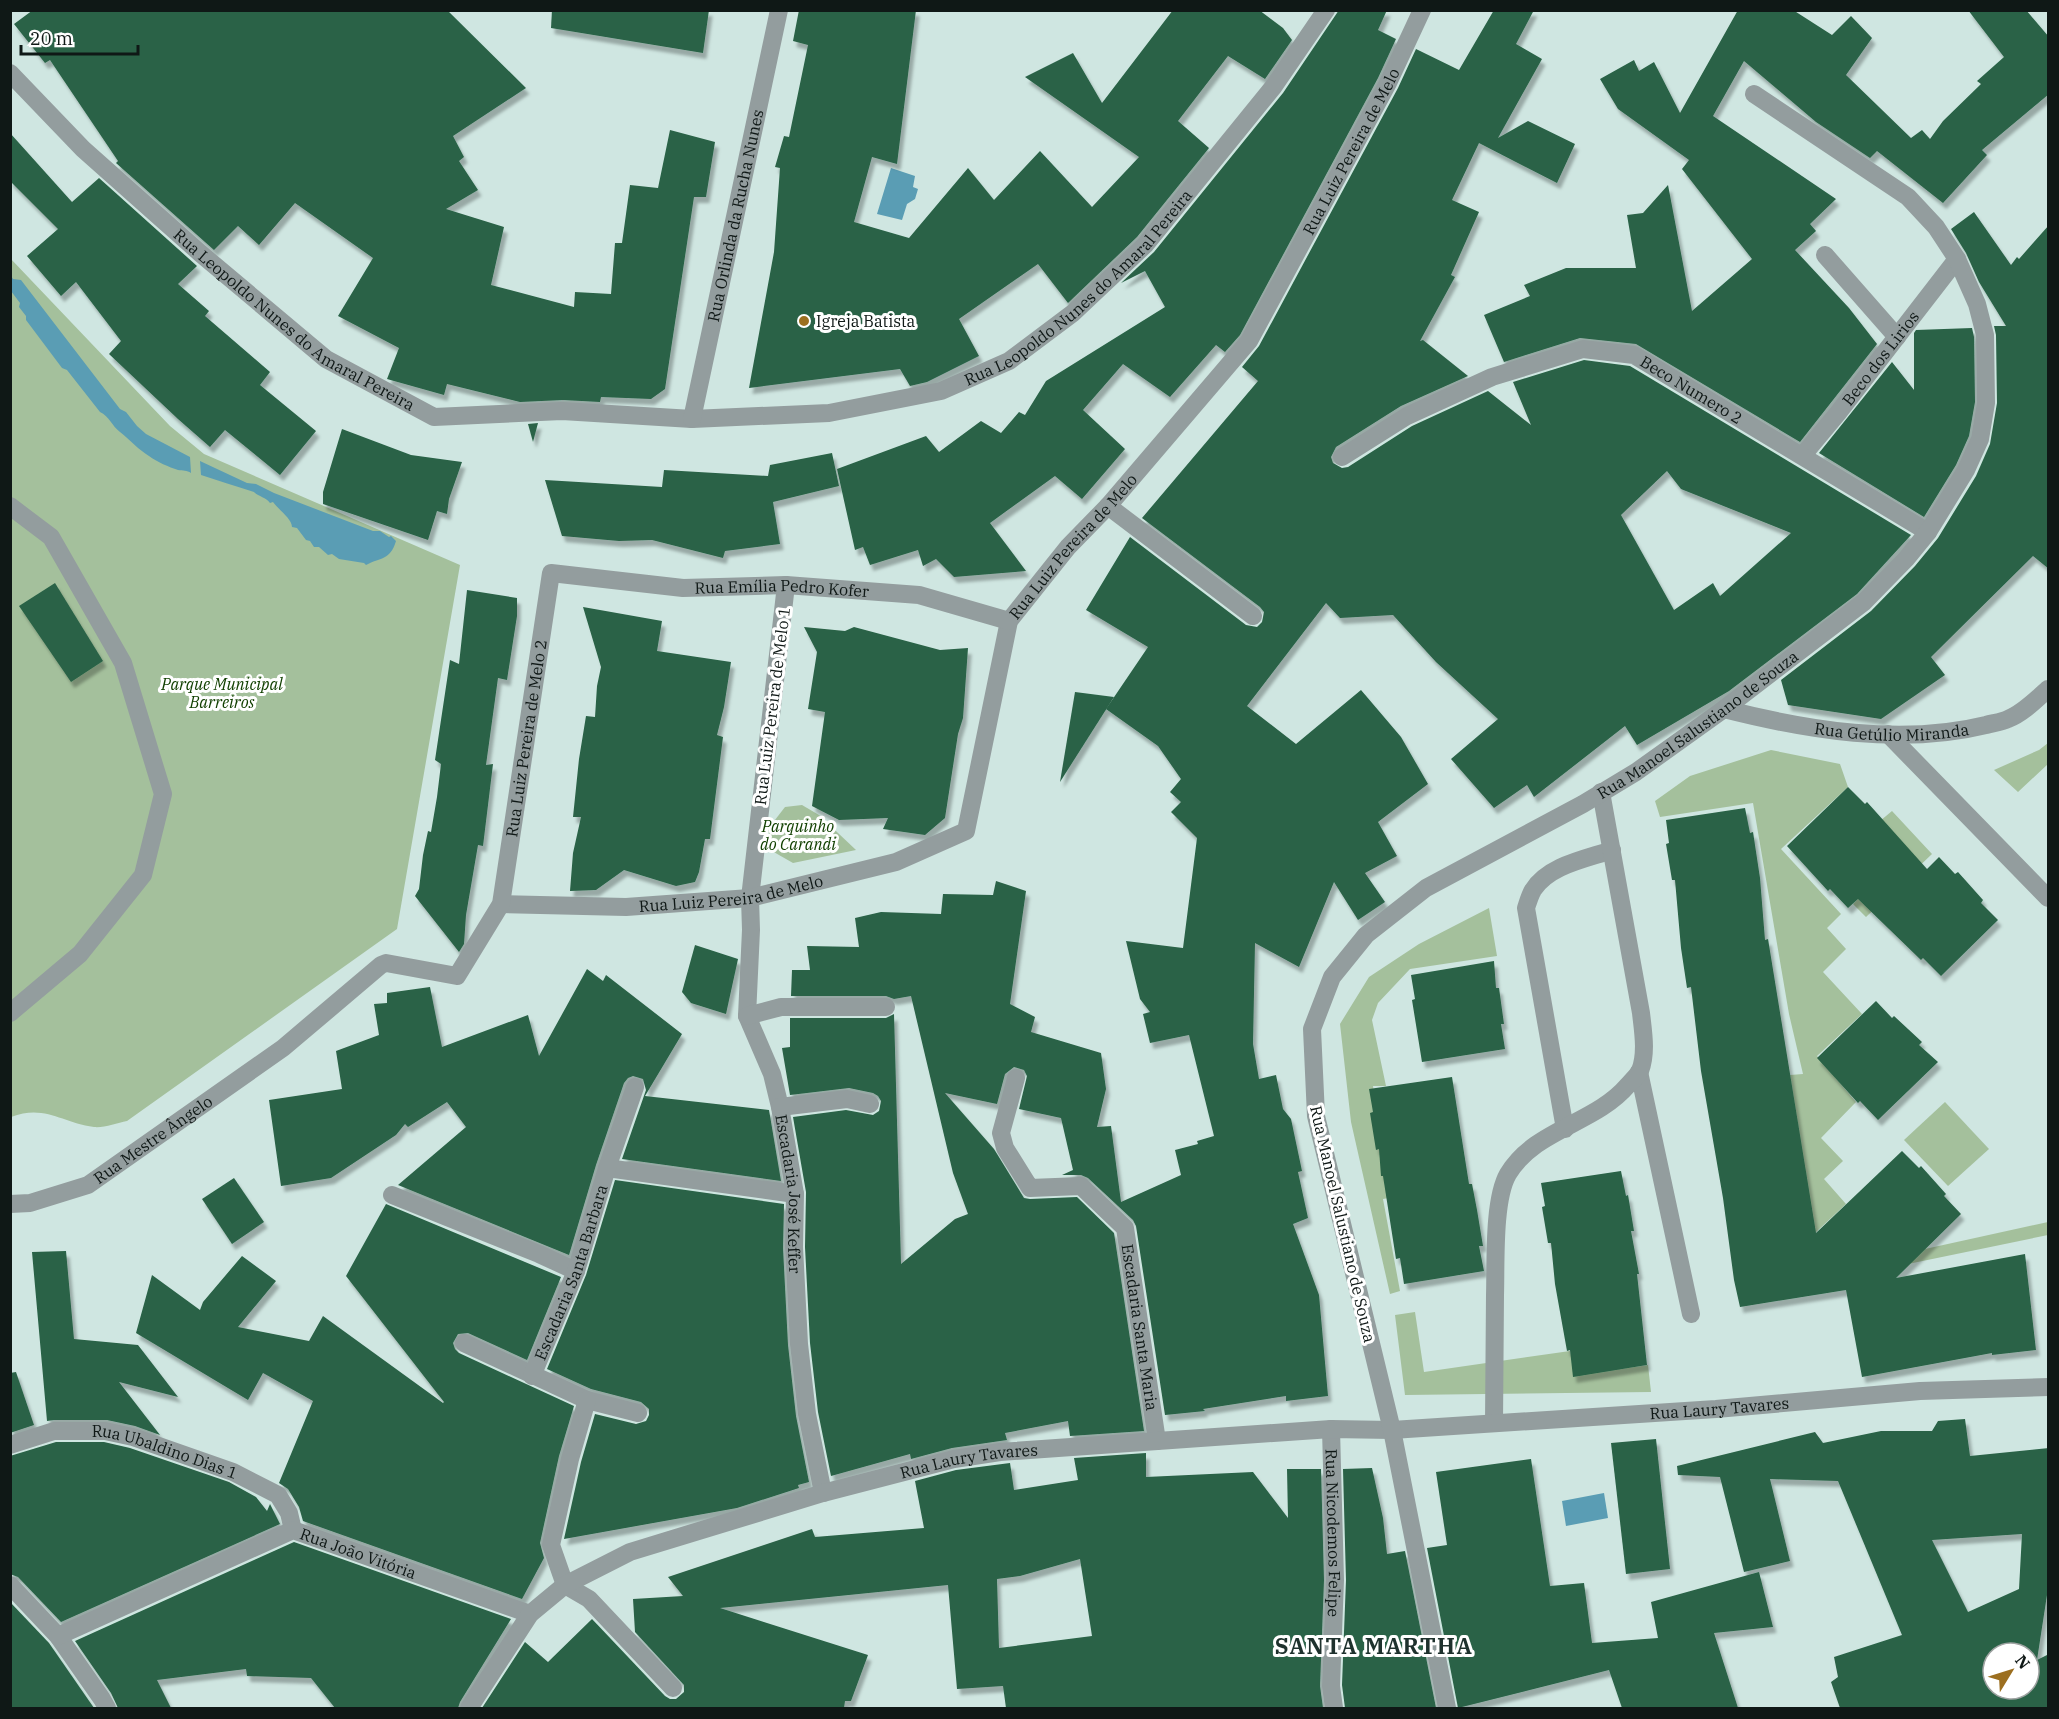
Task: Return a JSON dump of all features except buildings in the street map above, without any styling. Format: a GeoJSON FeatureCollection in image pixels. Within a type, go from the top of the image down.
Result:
{"type":"FeatureCollection","features":[{"type":"Feature","properties":{"kind":"street","name":"Rua Orlinda da Rucha Nunes"},"geometry":{"type":"LineString","coordinates":[[692,419],[780,10]]}},
{"type":"Feature","properties":{"kind":"street","name":"Rua Leopoldo Nunes do Amaral Pereira"},"geometry":{"type":"LineString","coordinates":[[10,73],[84,149],[200,253],[326,359],[434,417],[562,411],[692,419],[829,413],[940,390],[1009,361],[1073,313],[1145,245],[1274,86],[1326,10]]}},
{"type":"Feature","properties":{"kind":"street","name":"Rua Luiz Pereira de Melo"},"geometry":{"type":"LineString","coordinates":[[501,903],[627,907],[750,898],[896,862],[966,831],[1009,621],[1068,548],[1108,506],[1249,341],[1388,83],[1422,10]]}},
{"type":"Feature","properties":{"kind":"street","name":"Rua Manoel Salustiano de Souza"},"geometry":{"type":"LineString","coordinates":[[1392,1430],[1316,1116],[1312,1029],[1332,977],[1366,935],[1426,888],[1536,830],[1636,772],[1724,709],[1864,602],[1906,560],[1928,532],[1966,470],[1980,439],[1986,403],[1985,335],[1977,304],[1957,259],[1936,227],[1908,197],[1754,94]]}},
{"type":"Feature","properties":{"kind":"street"},"geometry":{"type":"LineString","coordinates":[[1825,255],[1897,337]]}},
{"type":"Feature","properties":{"kind":"street","name":"Beco dos Lirios"},"geometry":{"type":"LineString","coordinates":[[1803,455],[1957,259]]}},
{"type":"Feature","properties":{"kind":"street","name":"Beco Numero 2"},"geometry":{"type":"LineString","coordinates":[[1342,457],[1407,416],[1492,377],[1583,348],[1634,355],[1928,532]]}},
{"type":"Feature","properties":{"kind":"street"},"geometry":{"type":"LineString","coordinates":[[10,506],[51,537],[123,663],[163,794],[143,875],[80,954],[10,1013]]}},
{"type":"Feature","properties":{"kind":"street"},"geometry":{"type":"LineString","coordinates":[[1108,506],[1253,616]]}},
{"type":"Feature","properties":{"kind":"street","name":"Rua Emília Pedro Kofer"},"geometry":{"type":"LineString","coordinates":[[551,573],[683,588],[786,585],[919,595],[1009,621]]}},
{"type":"Feature","properties":{"kind":"street","name":"Rua Luiz Pereira de Melo 2"},"geometry":{"type":"LineString","coordinates":[[501,903],[551,573]]}},
{"type":"Feature","properties":{"kind":"street","name":"Rua Luiz Pereira de Melo 1"},"geometry":{"type":"LineString","coordinates":[[750,898],[786,585]]}},
{"type":"Feature","properties":{"kind":"street","name":"Rua Getúlio Miranda"},"geometry":{"type":"LineString","coordinates":[[1724,709],[1768,720],[1825,729],[1888,734],[1957,732],[2010,719],[2049,689]]}},
{"type":"Feature","properties":{"kind":"street"},"geometry":{"type":"LineString","coordinates":[[1888,734],[2049,898]]}},
{"type":"Feature","properties":{"kind":"street"},"geometry":{"type":"LineString","coordinates":[[1601,792],[1641,1013],[1644,1044],[1640,1072],[1691,1314]]}},
{"type":"Feature","properties":{"kind":"street"},"geometry":{"type":"LineString","coordinates":[[1565,1129],[1526,908],[1533,890],[1547,875],[1565,866],[1612,850]]}},
{"type":"Feature","properties":{"kind":"street","name":"Escadaria José Keffer"},"geometry":{"type":"LineString","coordinates":[[750,898],[752,930],[747,1016],[772,1074],[795,1194],[794,1247],[799,1344],[807,1414],[823,1493]]}},
{"type":"Feature","properties":{"kind":"street","name":"Rua Mestre Ângelo"},"geometry":{"type":"LineString","coordinates":[[10,1204],[30,1203],[88,1185],[283,1048],[381,965],[386,963],[457,976],[501,903]]}},
{"type":"Feature","properties":{"kind":"street"},"geometry":{"type":"LineString","coordinates":[[747,1016],[781,1007],[886,1007]]}},
{"type":"Feature","properties":{"kind":"street"},"geometry":{"type":"LineString","coordinates":[[1494,1423],[1496,1257],[1499,1205],[1508,1175],[1523,1156],[1544,1140],[1596,1112],[1622,1093],[1640,1072]]}},
{"type":"Feature","properties":{"kind":"street","name":"Escadaria Santa Maria"},"geometry":{"type":"LineString","coordinates":[[1016,1078],[1001,1133],[1005,1148],[1030,1188],[1081,1186],[1125,1228],[1157,1440]]}},
{"type":"Feature","properties":{"kind":"street","name":"Escadaria Santa Barbara"},"geometry":{"type":"LineString","coordinates":[[532,1376],[576,1271],[607,1168],[635,1087]]}},
{"type":"Feature","properties":{"kind":"street"},"geometry":{"type":"LineString","coordinates":[[780,1107],[847,1099],[870,1104]]}},
{"type":"Feature","properties":{"kind":"street","name":"Escadaria Santa Barbara"},"geometry":{"type":"LineString","coordinates":[[607,1168],[795,1194]]}},
{"type":"Feature","properties":{"kind":"street"},"geometry":{"type":"LineString","coordinates":[[392,1195],[576,1271]]}},
{"type":"Feature","properties":{"kind":"street"},"geometry":{"type":"LineString","coordinates":[[464,1343],[587,1400],[638,1413]]}},
{"type":"Feature","properties":{"kind":"street","name":"Rua Laury Tavares"},"geometry":{"type":"LineString","coordinates":[[469,1708],[530,1614],[565,1585],[630,1552],[823,1493],[954,1459],[1000,1452],[1157,1440],[1331,1429],[1392,1430],[1716,1409],[1920,1390],[2049,1387]]}},
{"type":"Feature","properties":{"kind":"street"},"geometry":{"type":"LineString","coordinates":[[587,1400],[570,1459],[551,1545],[565,1585],[589,1599],[673,1689]]}},
{"type":"Feature","properties":{"kind":"street","name":"Rua Nicodemos Felipe"},"geometry":{"type":"LineString","coordinates":[[1331,1429],[1335,1580],[1331,1686],[1334,1708]]}},
{"type":"Feature","properties":{"kind":"street"},"geometry":{"type":"LineString","coordinates":[[1392,1430],[1446,1708]]}},
{"type":"Feature","properties":{"kind":"street","name":"Rua Ubaldino Dias 1"},"geometry":{"type":"LineString","coordinates":[[10,1445],[54,1431],[105,1431],[133,1437],[233,1472],[278,1495],[289,1514],[293,1530]]}},
{"type":"Feature","properties":{"kind":"street","name":"Rua João Vitória"},"geometry":{"type":"LineString","coordinates":[[58,1636],[293,1530],[530,1614]]}},
{"type":"Feature","properties":{"kind":"street"},"geometry":{"type":"LineString","coordinates":[[10,1585],[58,1636],[107,1708]]}},
{"type":"Feature","properties":{"kind":"green space","name":"Parque Municipal Barreiros"},"geometry":{"type":"Polygon","coordinates":[[[10,258],[170,426],[204,454],[460,565],[397,929],[127,1121],[102,1127],[83,1125],[44,1113],[11,1117],[10,258]]]}},
{"type":"Feature","properties":{"kind":"green space"},"geometry":{"type":"Polygon","coordinates":[[[2048,743],[2048,764],[2018,792],[1994,770],[2039,750],[2048,743]]]}},
{"type":"Feature","properties":{"kind":"green space"},"geometry":{"type":"Polygon","coordinates":[[[1771,750],[1840,764],[1848,787],[1781,849],[1841,914],[1827,928],[1846,949],[1823,972],[1862,1014],[1817,1056],[1856,1102],[1821,1138],[1843,1161],[1824,1179],[1846,1204],[1815,1233],[1790,1075],[1803,1074],[1789,1014],[1753,803],[1660,817],[1655,801],[1690,776],[1771,750]]]}},
{"type":"Feature","properties":{"kind":"green space","name":"Parquinho do Carandi"},"geometry":{"type":"Polygon","coordinates":[[[802,805],[819,815],[856,850],[793,863],[772,851],[768,829],[785,807],[802,805]]]}},
{"type":"Feature","properties":{"kind":"green space"},"geometry":{"type":"Polygon","coordinates":[[[1892,811],[1932,854],[1866,917],[1853,904],[1905,849],[1880,821],[1892,811]]]}},
{"type":"Feature","properties":{"kind":"green space"},"geometry":{"type":"Polygon","coordinates":[[[1489,908],[1497,956],[1410,969],[1378,1003],[1372,1020],[1386,1086],[1373,1086],[1386,1173],[1462,1185],[1383,1199],[1400,1291],[1390,1294],[1351,1122],[1340,1024],[1369,977],[1419,944],[1489,908]]]}},
{"type":"Feature","properties":{"kind":"green space"},"geometry":{"type":"Polygon","coordinates":[[[1945,1102],[1989,1149],[1948,1186],[1904,1140],[1945,1102]]]}},
{"type":"Feature","properties":{"kind":"green space"},"geometry":{"type":"Polygon","coordinates":[[[2048,1222],[2048,1235],[1908,1264],[1925,1249],[2048,1222]]]}},
{"type":"Feature","properties":{"kind":"green space"},"geometry":{"type":"Polygon","coordinates":[[[1415,1312],[1424,1372],[1570,1351],[1576,1375],[1648,1365],[1651,1392],[1405,1395],[1395,1315],[1415,1312]]]}},
{"type":"Feature","properties":{"kind":"water"},"geometry":{"type":"Polygon","coordinates":[[[891,168],[915,176],[913,187],[918,189],[915,199],[907,204],[902,220],[877,214],[891,168]]]}},
{"type":"Feature","properties":{"kind":"water"},"geometry":{"type":"Polygon","coordinates":[[[11,276],[13,279],[21,280],[120,409],[126,412],[146,434],[190,457],[191,473],[178,470],[152,458],[117,430],[100,412],[67,370],[62,368],[26,320],[26,316],[19,307],[20,303],[11,291],[11,276]]]}},
{"type":"Feature","properties":{"kind":"water"},"geometry":{"type":"Polygon","coordinates":[[[200,461],[247,483],[256,484],[373,531],[380,531],[396,541],[394,547],[384,558],[366,565],[339,559],[332,554],[328,555],[319,547],[314,547],[297,528],[292,527],[288,518],[273,502],[270,503],[254,492],[201,475],[200,461]]]}},
{"type":"Feature","properties":{"kind":"water"},"geometry":{"type":"Polygon","coordinates":[[[1604,1493],[1608,1518],[1566,1526],[1562,1501],[1604,1493]]]}},
{"type":"Feature","properties":{"kind":"place","name":"Igreja Batista"},"geometry":{"type":"Point","coordinates":[804,321]}},
{"type":"Feature","properties":{"kind":"district","name":"SANTA MARTHA"},"geometry":{"type":"Point","coordinates":[1374,1645]}}]}
